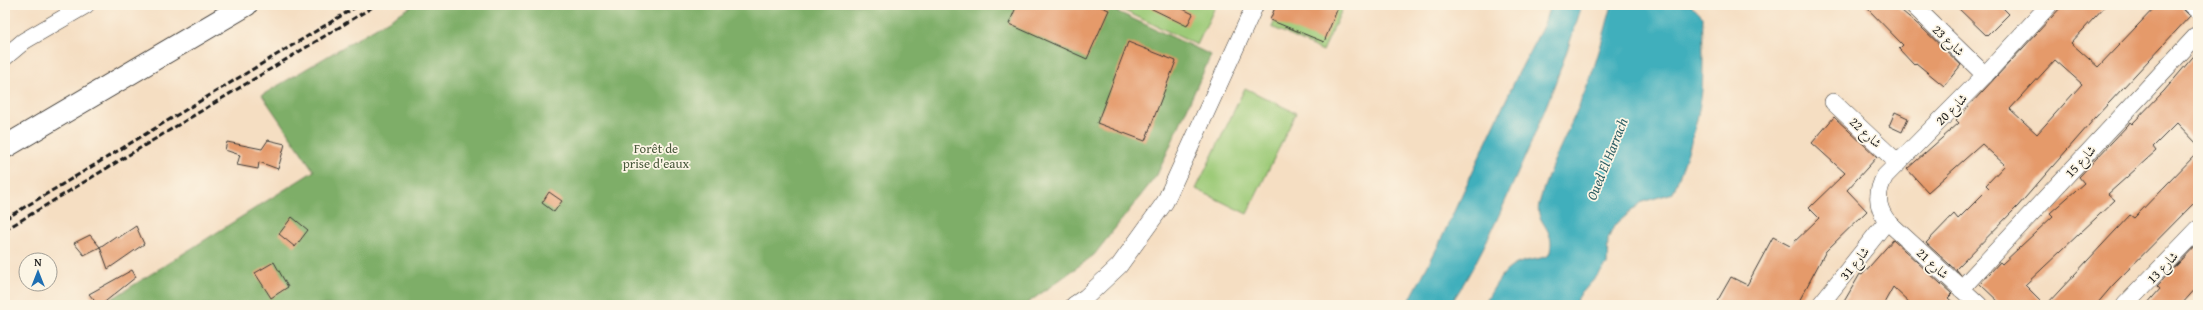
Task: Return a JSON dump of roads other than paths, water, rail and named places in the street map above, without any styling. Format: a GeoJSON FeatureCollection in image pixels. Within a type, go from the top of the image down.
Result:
{"type":"FeatureCollection","features":[{"type":"Feature","properties":{"kind":"main road"},"geometry":{"type":"LineString","coordinates":[[5,147],[246,5]]}},
{"type":"Feature","properties":{"kind":"street"},"geometry":{"type":"LineString","coordinates":[[5,57],[24,41],[86,5]]}},
{"type":"Feature","properties":{"kind":"street"},"geometry":{"type":"LineString","coordinates":[[1074,305],[1086,297],[1119,266],[1165,202],[1255,5]]}},
{"type":"Feature","properties":{"kind":"street","name":"شارع 23"},"geometry":{"type":"LineString","coordinates":[[1913,5],[1985,75]]}},
{"type":"Feature","properties":{"kind":"street","name":"شارع 20"},"geometry":{"type":"LineString","coordinates":[[1887,221],[1879,207],[1878,191],[1885,176],[1985,75],[2049,5]]}},
{"type":"Feature","properties":{"kind":"street"},"geometry":{"type":"LineString","coordinates":[[2192,5],[2198,10]]}},
{"type":"Feature","properties":{"kind":"street","name":"شارع 15"},"geometry":{"type":"LineString","coordinates":[[1961,289],[2198,34]]}},
{"type":"Feature","properties":{"kind":"street","name":"شارع 22"},"geometry":{"type":"LineString","coordinates":[[1833,102],[1898,163]]}},
{"type":"Feature","properties":{"kind":"street","name":"شارع 21"},"geometry":{"type":"LineString","coordinates":[[1887,221],[1979,305]]}},
{"type":"Feature","properties":{"kind":"street","name":"شارع 31"},"geometry":{"type":"LineString","coordinates":[[1820,305],[1887,221]]}},
{"type":"Feature","properties":{"kind":"street","name":"شارع 13"},"geometry":{"type":"LineString","coordinates":[[2126,305],[2198,229]]}},
{"type":"Feature","properties":{"kind":"water"},"geometry":{"type":"Polygon","coordinates":[[[1550,5],[1582,5],[1559,74],[1541,119],[1491,232],[1468,277],[1450,305],[1407,305],[1437,248],[1518,74],[1544,24],[1550,5]]]}},
{"type":"Feature","properties":{"kind":"water","name":"Oued El Harrach"},"geometry":{"type":"Polygon","coordinates":[[[1612,5],[1691,5],[1703,17],[1703,81],[1698,117],[1691,143],[1673,193],[1642,202],[1614,226],[1608,239],[1607,265],[1580,295],[1574,305],[1484,305],[1498,281],[1513,266],[1549,255],[1551,239],[1538,211],[1539,204],[1554,160],[1590,79],[1612,5]]]}},
{"type":"Feature","properties":{"kind":"railway"},"geometry":{"type":"LineString","coordinates":[[5,219],[359,5]]}},
{"type":"Feature","properties":{"kind":"railway"},"geometry":{"type":"LineString","coordinates":[[5,230],[376,5]]}},
{"type":"Feature","properties":{"kind":"park label","name":"Forêt de prise d'eaux"},"geometry":{"type":"Point","coordinates":[656,156]}}]}
